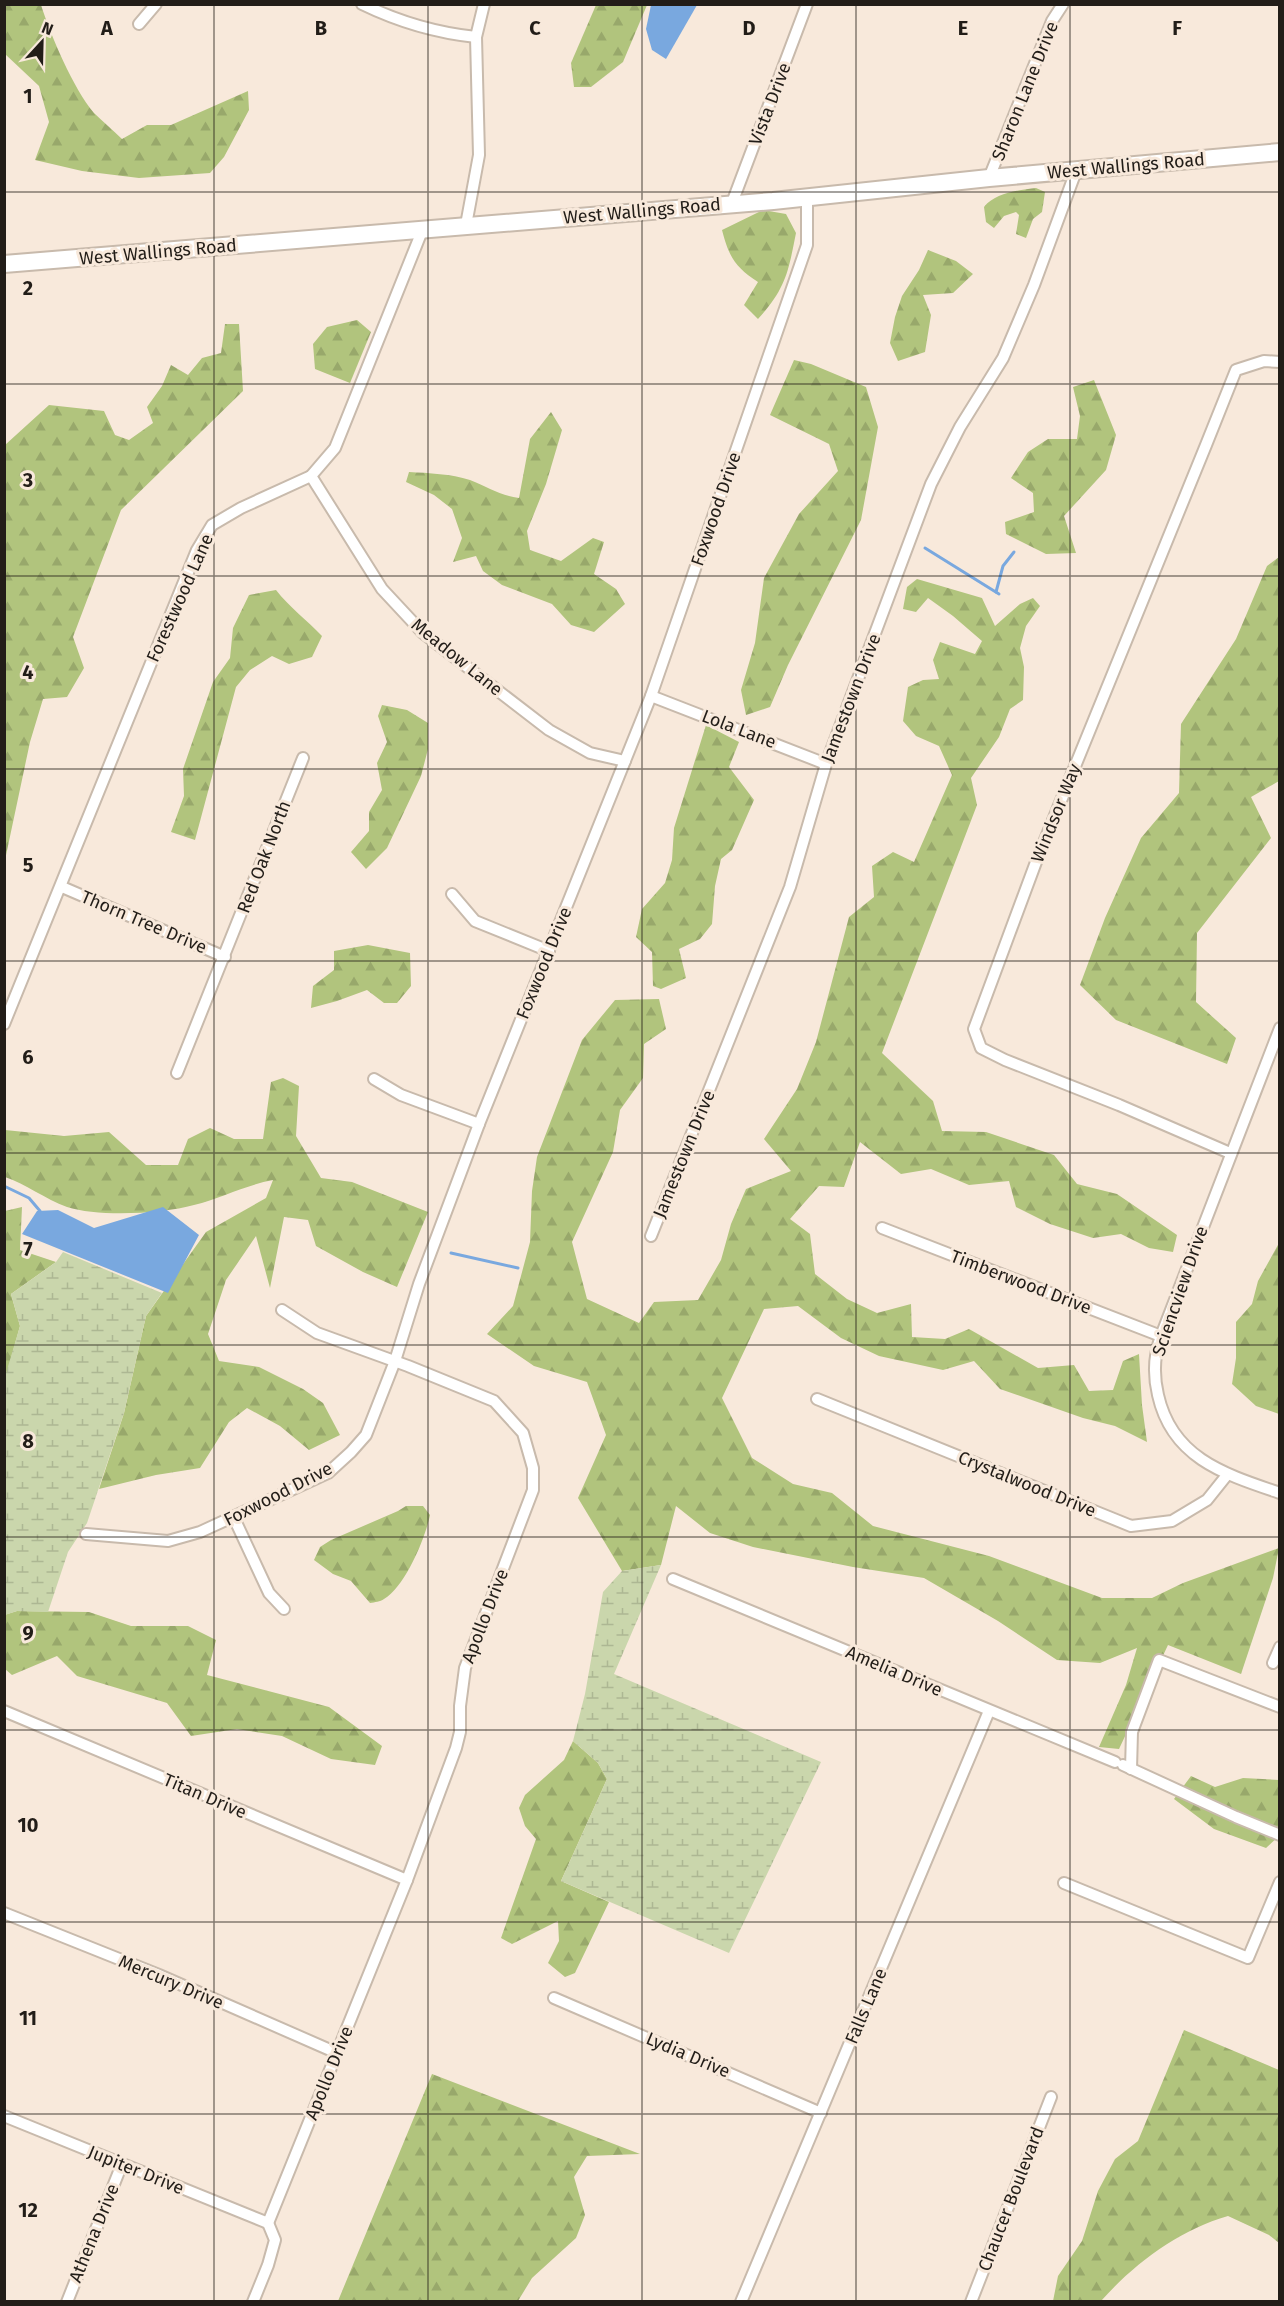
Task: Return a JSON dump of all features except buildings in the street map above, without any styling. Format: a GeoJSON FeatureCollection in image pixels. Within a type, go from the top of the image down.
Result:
{"type":"FeatureCollection","features":[{"type":"Feature","properties":{"kind":"street"},"geometry":{"type":"LineString","coordinates":[[140,24],[156,4]]}},
{"type":"Feature","properties":{"kind":"street"},"geometry":{"type":"LineString","coordinates":[[362,4],[447,34],[476,37]]}},
{"type":"Feature","properties":{"kind":"street"},"geometry":{"type":"LineString","coordinates":[[466,225],[479,155],[476,37],[484,4]]}},
{"type":"Feature","properties":{"kind":"street","name":"Vista Drive"},"geometry":{"type":"LineString","coordinates":[[732,203],[807,4]]}},
{"type":"Feature","properties":{"kind":"street","name":"Sharon Lane Drive"},"geometry":{"type":"LineString","coordinates":[[989,178],[1052,21],[1063,4]]}},
{"type":"Feature","properties":{"kind":"street","name":"West Wallings Road"},"geometry":{"type":"LineString","coordinates":[[4,264],[422,231],[466,225],[732,203],[1280,152]]}},
{"type":"Feature","properties":{"kind":"street","name":"Jamestown Drive"},"geometry":{"type":"LineString","coordinates":[[651,1236],[790,887],[825,764],[931,484],[960,428],[1003,358],[1034,285],[1076,171]]}},
{"type":"Feature","properties":{"kind":"street","name":"Foxwood Drive"},"geometry":{"type":"LineString","coordinates":[[86,1534],[168,1541],[200,1532],[328,1473],[366,1435],[395,1361],[419,1284],[480,1124],[651,696],[807,245],[807,196]]}},
{"type":"Feature","properties":{"kind":"street","name":"Forestwood Lane"},"geometry":{"type":"LineString","coordinates":[[4,1024],[62,887],[197,550],[212,525],[241,508],[311,476],[335,448],[422,231]]}},
{"type":"Feature","properties":{"kind":"street","name":"Windsor Way"},"geometry":{"type":"LineString","coordinates":[[1230,1153],[1119,1105],[1005,1060],[981,1048],[974,1029],[1036,862],[1225,392],[1236,370],[1264,361],[1280,362]]}},
{"type":"Feature","properties":{"kind":"street","name":"Meadow Lane"},"geometry":{"type":"LineString","coordinates":[[311,476],[382,589],[423,633],[549,730],[590,753],[625,761]]}},
{"type":"Feature","properties":{"kind":"street","name":"Lola Lane"},"geometry":{"type":"LineString","coordinates":[[651,696],[756,735],[825,764]]}},
{"type":"Feature","properties":{"kind":"street","name":"Red Oak North"},"geometry":{"type":"LineString","coordinates":[[177,1073],[303,758]]}},
{"type":"Feature","properties":{"kind":"street","name":"Thorn Tree Drive"},"geometry":{"type":"LineString","coordinates":[[62,887],[225,957]]}},
{"type":"Feature","properties":{"kind":"street"},"geometry":{"type":"LineString","coordinates":[[452,894],[475,921],[549,951]]}},
{"type":"Feature","properties":{"kind":"street","name":"Sciencview Drive"},"geometry":{"type":"LineString","coordinates":[[1280,1028],[1161,1335],[1157,1346],[1154,1371],[1162,1414],[1178,1440],[1227,1475],[1280,1493]]}},
{"type":"Feature","properties":{"kind":"street"},"geometry":{"type":"LineString","coordinates":[[374,1079],[401,1095],[480,1124]]}},
{"type":"Feature","properties":{"kind":"street","name":"Timberwood Drive"},"geometry":{"type":"LineString","coordinates":[[882,1228],[1161,1335]]}},
{"type":"Feature","properties":{"kind":"street","name":"Apollo Drive"},"geometry":{"type":"LineString","coordinates":[[268,2223],[407,1880],[456,1749],[460,1732],[460,1706],[465,1668],[528,1503],[532,1490],[533,1468],[523,1433],[494,1401],[395,1361],[317,1333],[282,1310]]}},
{"type":"Feature","properties":{"kind":"street","name":"Crystalwood Drive"},"geometry":{"type":"LineString","coordinates":[[817,1399],[1131,1526],[1172,1521],[1207,1500],[1227,1475]]}},
{"type":"Feature","properties":{"kind":"street"},"geometry":{"type":"LineString","coordinates":[[234,1518],[269,1593],[284,1609]]}},
{"type":"Feature","properties":{"kind":"street","name":"Amelia Drive"},"geometry":{"type":"LineString","coordinates":[[673,1579],[1123,1765],[1236,1818],[1280,1835]]}},
{"type":"Feature","properties":{"kind":"street"},"geometry":{"type":"LineString","coordinates":[[1272,1663],[1280,1647]]}},
{"type":"Feature","properties":{"kind":"street"},"geometry":{"type":"LineString","coordinates":[[1123,1765],[1132,1732],[1159,1660],[1280,1707]]}},
{"type":"Feature","properties":{"kind":"street","name":"Titan Drive"},"geometry":{"type":"LineString","coordinates":[[4,1711],[407,1880]]}},
{"type":"Feature","properties":{"kind":"street","name":"Falls Lane"},"geometry":{"type":"LineString","coordinates":[[741,2301],[989,1711]]}},
{"type":"Feature","properties":{"kind":"street"},"geometry":{"type":"LineString","coordinates":[[1064,1883],[1248,1958],[1280,1882]]}},
{"type":"Feature","properties":{"kind":"street","name":"Mercury Drive"},"geometry":{"type":"LineString","coordinates":[[4,1913],[159,1975],[337,2053]]}},
{"type":"Feature","properties":{"kind":"street","name":"Lydia Drive"},"geometry":{"type":"LineString","coordinates":[[554,1998],[821,2113]]}},
{"type":"Feature","properties":{"kind":"street","name":"Chaucer Boulevard"},"geometry":{"type":"LineString","coordinates":[[971,2301],[1051,2097]]}},
{"type":"Feature","properties":{"kind":"street","name":"Jupiter Drive"},"geometry":{"type":"LineString","coordinates":[[4,2116],[268,2223]]}},
{"type":"Feature","properties":{"kind":"street","name":"Athena Drive"},"geometry":{"type":"LineString","coordinates":[[67,2301],[122,2164]]}},
{"type":"Feature","properties":{"kind":"street"},"geometry":{"type":"LineString","coordinates":[[253,2301],[268,2265],[274,2240],[268,2223]]}},
{"type":"Feature","properties":{"kind":"green space"},"geometry":{"type":"Polygon","coordinates":[[[4,5],[41,5],[78,90],[94,113],[122,139],[147,125],[171,125],[248,91],[249,110],[224,157],[210,173],[139,178],[82,171],[35,160],[49,122],[39,86],[5,54],[4,5]]]}},
{"type":"Feature","properties":{"kind":"green space"},"geometry":{"type":"Polygon","coordinates":[[[596,5],[647,5],[623,62],[591,87],[574,87],[571,63],[596,5]]]}},
{"type":"Feature","properties":{"kind":"green space"},"geometry":{"type":"Polygon","coordinates":[[[1036,188],[1045,192],[1042,212],[1033,219],[1026,238],[1016,234],[1019,215],[1016,212],[1004,216],[994,228],[986,222],[984,207],[994,198],[1036,188]]]}},
{"type":"Feature","properties":{"kind":"green space"},"geometry":{"type":"Polygon","coordinates":[[[763,210],[786,214],[796,233],[791,259],[780,289],[758,319],[744,305],[758,282],[738,266],[727,247],[722,230],[763,210]]]}},
{"type":"Feature","properties":{"kind":"green space"},"geometry":{"type":"Polygon","coordinates":[[[928,250],[956,261],[973,274],[953,293],[923,295],[931,315],[925,352],[898,361],[890,343],[895,317],[902,296],[919,270],[928,250]]]}},
{"type":"Feature","properties":{"kind":"green space"},"geometry":{"type":"Polygon","coordinates":[[[357,320],[371,332],[350,383],[315,369],[313,344],[327,327],[357,320]]]}},
{"type":"Feature","properties":{"kind":"green space"},"geometry":{"type":"Polygon","coordinates":[[[225,324],[239,324],[243,391],[121,510],[73,637],[84,668],[67,697],[43,699],[30,742],[5,860],[5,445],[49,405],[104,411],[115,435],[129,440],[153,423],[147,407],[162,386],[171,365],[188,375],[202,358],[221,353],[225,324]]]}},
{"type":"Feature","properties":{"kind":"green space"},"geometry":{"type":"Polygon","coordinates":[[[794,360],[811,364],[866,387],[878,427],[861,520],[788,665],[770,707],[746,715],[741,690],[755,643],[764,578],[799,514],[838,471],[829,444],[770,415],[794,360]]]}},
{"type":"Feature","properties":{"kind":"green space"},"geometry":{"type":"Polygon","coordinates":[[[1094,380],[1116,435],[1106,470],[1064,516],[1076,553],[1046,554],[1006,534],[1005,522],[1034,512],[1033,493],[1011,478],[1028,452],[1048,439],[1077,439],[1080,416],[1073,387],[1094,380]]]}},
{"type":"Feature","properties":{"kind":"green space"},"geometry":{"type":"Polygon","coordinates":[[[551,412],[562,430],[546,484],[527,531],[530,550],[561,561],[593,538],[604,542],[594,574],[616,589],[625,604],[594,632],[571,625],[552,604],[502,585],[483,571],[476,556],[453,562],[462,538],[452,509],[434,495],[406,482],[409,472],[448,475],[470,480],[499,493],[519,498],[530,439],[551,412]]]}},
{"type":"Feature","properties":{"kind":"green space"},"geometry":{"type":"Polygon","coordinates":[[[1279,557],[1279,781],[1251,797],[1271,838],[1197,933],[1196,1002],[1236,1038],[1227,1064],[1116,1020],[1080,985],[1105,918],[1141,838],[1179,793],[1181,724],[1236,639],[1267,566],[1279,557]]]}},
{"type":"Feature","properties":{"kind":"green space"},"geometry":{"type":"Polygon","coordinates":[[[917,579],[982,598],[995,626],[1020,604],[1033,598],[1040,606],[1026,626],[1020,648],[1024,667],[1023,700],[1010,709],[999,737],[971,778],[977,805],[882,1053],[933,1101],[942,1131],[986,1132],[1054,1155],[1077,1184],[1117,1194],[1177,1235],[1173,1252],[1149,1248],[1121,1234],[1093,1238],[1050,1224],[1016,1207],[1009,1181],[969,1185],[931,1169],[901,1174],[860,1142],[844,1187],[819,1186],[790,1219],[810,1234],[815,1274],[847,1299],[877,1313],[911,1304],[912,1337],[945,1339],[969,1329],[1038,1368],[1074,1365],[1089,1391],[1113,1390],[1123,1361],[1139,1354],[1147,1442],[1115,1426],[1083,1418],[1000,1389],[974,1361],[943,1370],[879,1356],[841,1338],[798,1306],[764,1309],[722,1398],[752,1458],[793,1484],[832,1493],[873,1526],[989,1556],[1102,1598],[1152,1598],[1183,1583],[1279,1548],[1273,1578],[1241,1674],[1168,1645],[1119,1749],[1099,1747],[1126,1685],[1137,1648],[1100,1663],[1057,1660],[998,1621],[924,1578],[853,1567],[753,1547],[710,1533],[676,1506],[661,1565],[622,1571],[578,1498],[606,1435],[587,1382],[534,1366],[487,1334],[513,1306],[530,1242],[532,1191],[537,1157],[582,1040],[615,1000],[659,999],[666,1029],[644,1044],[643,1078],[620,1110],[613,1152],[572,1242],[587,1299],[639,1323],[654,1302],[698,1300],[721,1260],[731,1224],[746,1189],[791,1171],[764,1139],[797,1089],[816,1042],[849,917],[874,897],[872,866],[893,852],[914,862],[952,775],[939,746],[916,736],[903,721],[908,687],[923,680],[939,679],[933,660],[940,642],[975,654],[982,641],[928,598],[916,612],[903,609],[907,587],[917,579]]]}},
{"type":"Feature","properties":{"kind":"green space"},"geometry":{"type":"Polygon","coordinates":[[[276,590],[322,636],[312,657],[289,664],[272,656],[250,670],[236,687],[195,840],[171,832],[184,796],[183,769],[213,682],[230,658],[233,628],[249,595],[276,590]]]}},
{"type":"Feature","properties":{"kind":"green space"},"geometry":{"type":"Polygon","coordinates":[[[382,705],[407,710],[428,723],[428,749],[421,776],[387,848],[366,869],[351,852],[369,831],[369,812],[382,790],[377,763],[387,742],[378,716],[382,705]]]}},
{"type":"Feature","properties":{"kind":"green space"},"geometry":{"type":"Polygon","coordinates":[[[706,725],[739,742],[729,767],[754,800],[732,850],[721,859],[715,886],[712,924],[700,939],[679,949],[686,978],[661,989],[653,986],[652,952],[636,937],[642,909],[665,883],[672,860],[674,828],[706,725]]]}},
{"type":"Feature","properties":{"kind":"green space"},"geometry":{"type":"Polygon","coordinates":[[[368,945],[410,953],[411,986],[397,1003],[384,1003],[367,990],[311,1008],[313,986],[334,970],[334,951],[368,945]]]}},
{"type":"Feature","properties":{"kind":"green space"},"geometry":{"type":"Polygon","coordinates":[[[283,1078],[299,1086],[296,1136],[321,1178],[352,1182],[428,1212],[397,1287],[363,1272],[316,1246],[308,1220],[284,1217],[270,1288],[256,1236],[226,1280],[208,1334],[219,1361],[259,1367],[303,1389],[323,1403],[340,1435],[309,1450],[280,1426],[247,1408],[229,1422],[200,1468],[156,1475],[99,1489],[124,1413],[146,1316],[206,1232],[266,1198],[273,1180],[204,1202],[165,1211],[112,1213],[80,1210],[59,1204],[5,1177],[5,1130],[64,1136],[109,1132],[146,1165],[178,1165],[188,1139],[210,1128],[234,1139],[263,1139],[271,1082],[283,1078]]]}},
{"type":"Feature","properties":{"kind":"green space"},"geometry":{"type":"Polygon","coordinates":[[[22,1207],[20,1250],[56,1262],[11,1294],[20,1326],[5,1380],[5,1211],[22,1207]]]}},
{"type":"Feature","properties":{"kind":"green space"},"geometry":{"type":"Polygon","coordinates":[[[1279,1243],[1279,1414],[1256,1406],[1232,1384],[1236,1358],[1236,1322],[1252,1304],[1258,1281],[1279,1243]]]}},
{"type":"Feature","properties":{"kind":"green space"},"geometry":{"type":"Polygon","coordinates":[[[63,1252],[162,1293],[146,1316],[124,1413],[87,1523],[68,1552],[48,1612],[17,1611],[5,1615],[4,1380],[20,1326],[11,1294],[56,1262],[63,1252]]]}},
{"type":"Feature","properties":{"kind":"green space"},"geometry":{"type":"Polygon","coordinates":[[[406,1506],[423,1506],[430,1515],[424,1537],[413,1562],[392,1593],[382,1600],[370,1603],[351,1581],[333,1574],[314,1560],[320,1547],[331,1540],[406,1506]]]}},
{"type":"Feature","properties":{"kind":"green space"},"geometry":{"type":"Polygon","coordinates":[[[661,1565],[614,1674],[821,1762],[729,1953],[561,1881],[607,1779],[598,1763],[573,1741],[585,1694],[603,1592],[622,1571],[661,1565]]]}},
{"type":"Feature","properties":{"kind":"green space"},"geometry":{"type":"Polygon","coordinates":[[[17,1611],[89,1612],[131,1626],[188,1626],[216,1640],[207,1675],[329,1707],[382,1746],[375,1765],[331,1759],[282,1736],[237,1729],[191,1736],[167,1703],[77,1676],[57,1656],[12,1675],[5,1669],[4,1615],[17,1611]]]}},
{"type":"Feature","properties":{"kind":"green space"},"geometry":{"type":"Polygon","coordinates":[[[573,1741],[598,1763],[607,1779],[561,1881],[609,1902],[575,1973],[565,1977],[548,1963],[559,1941],[558,1921],[512,1944],[501,1938],[536,1839],[525,1826],[519,1808],[525,1795],[564,1760],[573,1741]]]}},
{"type":"Feature","properties":{"kind":"green space"},"geometry":{"type":"Polygon","coordinates":[[[1191,1776],[1215,1787],[1243,1778],[1279,1780],[1279,1836],[1266,1848],[1214,1829],[1174,1799],[1191,1776]]]}},
{"type":"Feature","properties":{"kind":"green space"},"geometry":{"type":"Polygon","coordinates":[[[1184,2030],[1279,2070],[1279,2243],[1269,2235],[1228,2216],[1175,2239],[1143,2261],[1101,2301],[1053,2301],[1058,2276],[1082,2241],[1098,2191],[1115,2159],[1138,2141],[1184,2030]]]}},
{"type":"Feature","properties":{"kind":"green space"},"geometry":{"type":"Polygon","coordinates":[[[432,2074],[640,2154],[587,2156],[574,2177],[585,2215],[576,2238],[532,2278],[518,2301],[338,2301],[432,2074]]]}},
{"type":"Feature","properties":{"kind":"water"},"geometry":{"type":"Polygon","coordinates":[[[651,5],[697,5],[666,59],[652,50],[646,29],[651,5]]]}},
{"type":"Feature","properties":{"kind":"water"},"geometry":{"type":"Polygon","coordinates":[[[163,1207],[199,1235],[168,1293],[22,1234],[37,1211],[58,1210],[94,1228],[163,1207]]]}},
{"type":"Feature","properties":{"kind":"waterway"},"geometry":{"type":"LineString","coordinates":[[925,548],[999,594]]}},
{"type":"Feature","properties":{"kind":"waterway"},"geometry":{"type":"LineString","coordinates":[[996,592],[1003,566],[1014,552]]}},
{"type":"Feature","properties":{"kind":"waterway"},"geometry":{"type":"LineString","coordinates":[[4,1186],[29,1198],[40,1211]]}},
{"type":"Feature","properties":{"kind":"waterway"},"geometry":{"type":"LineString","coordinates":[[451,1253],[518,1268]]}}]}
